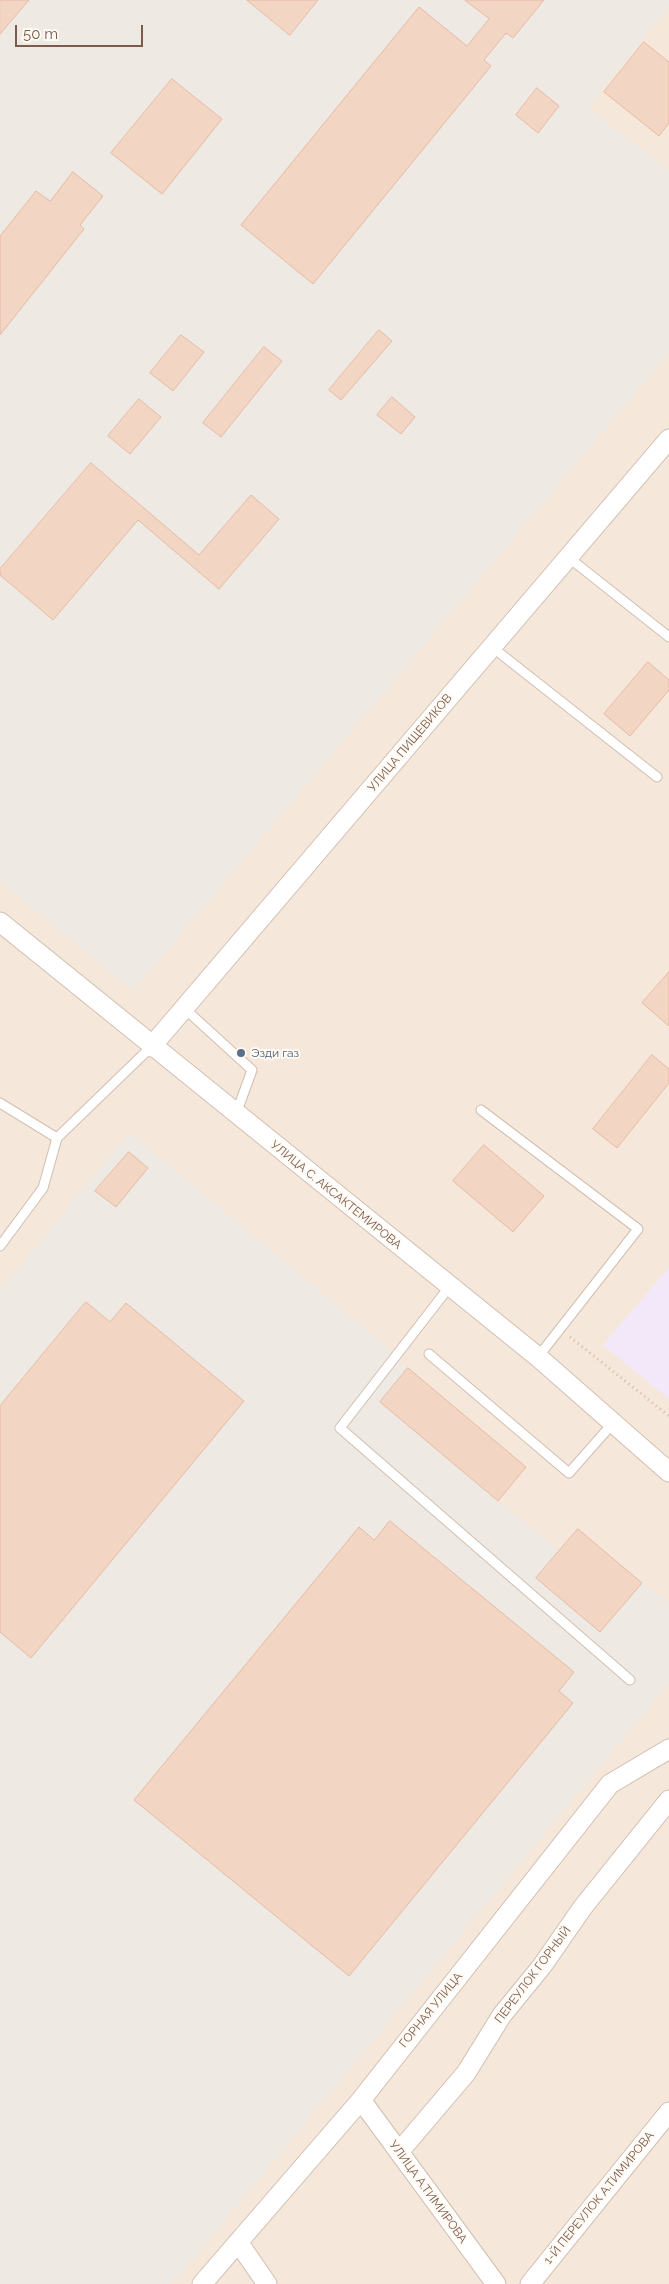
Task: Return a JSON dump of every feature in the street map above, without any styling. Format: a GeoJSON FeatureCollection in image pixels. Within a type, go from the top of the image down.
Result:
{"type":"FeatureCollection","features":[{"type":"Feature","properties":{"kind":"street","name":"УЛИЦА ПИЩЕВИКОВ"},"geometry":{"type":"LineString","coordinates":[[152,1047],[669,439]]}},
{"type":"Feature","properties":{"kind":"street","name":"УЛИЦА С. АКСАКТЕМИРОВА"},"geometry":{"type":"LineString","coordinates":[[0,922],[538,1358],[669,1472]]}},
{"type":"Feature","properties":{"kind":"street","name":"ГОРНАЯ УЛИЦА"},"geometry":{"type":"LineString","coordinates":[[202,2284],[361,2100],[610,1784],[669,1749]]}},
{"type":"Feature","properties":{"kind":"street","name":"ПЕРЕУЛОК ГОРНЫЙ"},"geometry":{"type":"LineString","coordinates":[[398,2152],[466,2073],[502,2015],[542,1966],[583,1907],[669,1800]]}},
{"type":"Feature","properties":{"kind":"street","name":"УЛИЦА А.ТИМИРОВА"},"geometry":{"type":"LineString","coordinates":[[361,2100],[496,2284]]}},
{"type":"Feature","properties":{"kind":"street","name":"1-Й ПЕРЕУЛОК А.ТИМИРОВА"},"geometry":{"type":"LineString","coordinates":[[530,2284],[669,2112]]}},
{"type":"Feature","properties":{"kind":"street"},"geometry":{"type":"LineString","coordinates":[[238,2242],[267,2284]]}},
{"type":"Feature","properties":{"kind":"lane"},"geometry":{"type":"LineString","coordinates":[[568,557],[669,637]]}},
{"type":"Feature","properties":{"kind":"lane"},"geometry":{"type":"LineString","coordinates":[[492,647],[657,777]]}},
{"type":"Feature","properties":{"kind":"lane"},"geometry":{"type":"LineString","coordinates":[[184,1008],[252,1070],[236,1114]]}},
{"type":"Feature","properties":{"kind":"lane"},"geometry":{"type":"LineString","coordinates":[[0,1246],[43,1188],[57,1138],[152,1047]]}},
{"type":"Feature","properties":{"kind":"lane"},"geometry":{"type":"LineString","coordinates":[[0,1103],[57,1138]]}},
{"type":"Feature","properties":{"kind":"lane"},"geometry":{"type":"LineString","coordinates":[[481,1110],[638,1229],[538,1358]]}},
{"type":"Feature","properties":{"kind":"lane"},"geometry":{"type":"LineString","coordinates":[[450,1286],[340,1428],[630,1680]]}},
{"type":"Feature","properties":{"kind":"lane"},"geometry":{"type":"LineString","coordinates":[[429,1354],[569,1473],[613,1423]]}},
{"type":"Feature","properties":{"kind":"path"},"geometry":{"type":"LineString","coordinates":[[560,1330],[669,1416]]}},
{"type":"Feature","properties":{"kind":"shaded area"},"geometry":{"type":"Polygon","coordinates":[[[0,0],[669,0],[669,2284],[0,2284],[0,0]]]}},
{"type":"Feature","properties":{"kind":"shaded area"},"geometry":{"type":"Polygon","coordinates":[[[0,0],[669,0],[669,6],[588,107],[669,171],[669,353],[133,991],[0,881],[0,0]]]}},
{"type":"Feature","properties":{"kind":"shaded area"},"geometry":{"type":"Polygon","coordinates":[[[129,1132],[374,1336],[408,1368],[526,1467],[498,1501],[559,1551],[578,1529],[642,1583],[669,1602],[669,1683],[172,2284],[0,2284],[0,1291],[129,1132]]]}},
{"type":"Feature","properties":{"kind":"shaded area"},"geometry":{"type":"Polygon","coordinates":[[[669,1267],[669,1399],[603,1345],[669,1267]]]}},
{"type":"Feature","properties":{"kind":"building"},"geometry":{"type":"Polygon","coordinates":[[[0,0],[29,0],[0,34],[0,0]]]}},
{"type":"Feature","properties":{"kind":"building"},"geometry":{"type":"Polygon","coordinates":[[[247,0],[318,0],[290,35],[247,0]]]}},
{"type":"Feature","properties":{"kind":"building"},"geometry":{"type":"Polygon","coordinates":[[[465,0],[544,0],[513,38],[506,33],[484,60],[491,66],[313,284],[241,225],[419,7],[467,46],[489,19],[465,0]]]}},
{"type":"Feature","properties":{"kind":"building"},"geometry":{"type":"Polygon","coordinates":[[[644,42],[669,62],[669,123],[659,136],[604,92],[644,42]]]}},
{"type":"Feature","properties":{"kind":"building"},"geometry":{"type":"Polygon","coordinates":[[[172,79],[222,119],[162,194],[111,153],[172,79]]]}},
{"type":"Feature","properties":{"kind":"building"},"geometry":{"type":"Polygon","coordinates":[[[537,88],[559,106],[538,133],[516,115],[537,88]]]}},
{"type":"Feature","properties":{"kind":"building"},"geometry":{"type":"Polygon","coordinates":[[[73,172],[103,196],[80,225],[84,229],[0,335],[0,236],[36,191],[50,201],[73,172]]]}},
{"type":"Feature","properties":{"kind":"building"},"geometry":{"type":"Polygon","coordinates":[[[379,330],[392,341],[341,400],[329,390],[379,330]]]}},
{"type":"Feature","properties":{"kind":"building"},"geometry":{"type":"Polygon","coordinates":[[[181,335],[204,352],[173,391],[150,373],[181,335]]]}},
{"type":"Feature","properties":{"kind":"building"},"geometry":{"type":"Polygon","coordinates":[[[264,347],[282,361],[221,437],[203,423],[264,347]]]}},
{"type":"Feature","properties":{"kind":"building"},"geometry":{"type":"Polygon","coordinates":[[[392,397],[415,417],[401,434],[377,415],[392,397]]]}},
{"type":"Feature","properties":{"kind":"building"},"geometry":{"type":"Polygon","coordinates":[[[139,399],[161,417],[130,454],[108,436],[139,399]]]}},
{"type":"Feature","properties":{"kind":"building"},"geometry":{"type":"Polygon","coordinates":[[[91,463],[199,555],[251,495],[279,519],[219,589],[138,520],[53,620],[0,575],[0,569],[91,463]]]}},
{"type":"Feature","properties":{"kind":"building"},"geometry":{"type":"Polygon","coordinates":[[[648,662],[669,680],[669,690],[630,736],[604,714],[648,662]]]}},
{"type":"Feature","properties":{"kind":"building"},"geometry":{"type":"Polygon","coordinates":[[[669,972],[669,1026],[642,1003],[669,972]]]}},
{"type":"Feature","properties":{"kind":"building"},"geometry":{"type":"Polygon","coordinates":[[[652,1055],[669,1069],[669,1083],[617,1148],[593,1129],[652,1055]]]}},
{"type":"Feature","properties":{"kind":"building"},"geometry":{"type":"Polygon","coordinates":[[[484,1145],[544,1196],[513,1232],[453,1181],[484,1145]]]}},
{"type":"Feature","properties":{"kind":"building"},"geometry":{"type":"Polygon","coordinates":[[[129,1152],[148,1168],[116,1207],[95,1191],[129,1152]]]}},
{"type":"Feature","properties":{"kind":"building"},"geometry":{"type":"Polygon","coordinates":[[[86,1302],[110,1322],[126,1303],[244,1401],[31,1658],[0,1632],[0,1406],[86,1302]]]}},
{"type":"Feature","properties":{"kind":"building"},"geometry":{"type":"Polygon","coordinates":[[[408,1368],[526,1467],[498,1501],[380,1402],[408,1368]]]}},
{"type":"Feature","properties":{"kind":"building"},"geometry":{"type":"Polygon","coordinates":[[[390,1521],[574,1672],[559,1691],[573,1703],[349,1976],[134,1800],[359,1527],[374,1540],[390,1521]]]}},
{"type":"Feature","properties":{"kind":"building"},"geometry":{"type":"Polygon","coordinates":[[[578,1529],[642,1583],[600,1632],[536,1578],[578,1529]]]}},
{"type":"Feature","properties":{"kind":"place","name":"Эзди газ"},"geometry":{"type":"Point","coordinates":[241,1053]}}]}
